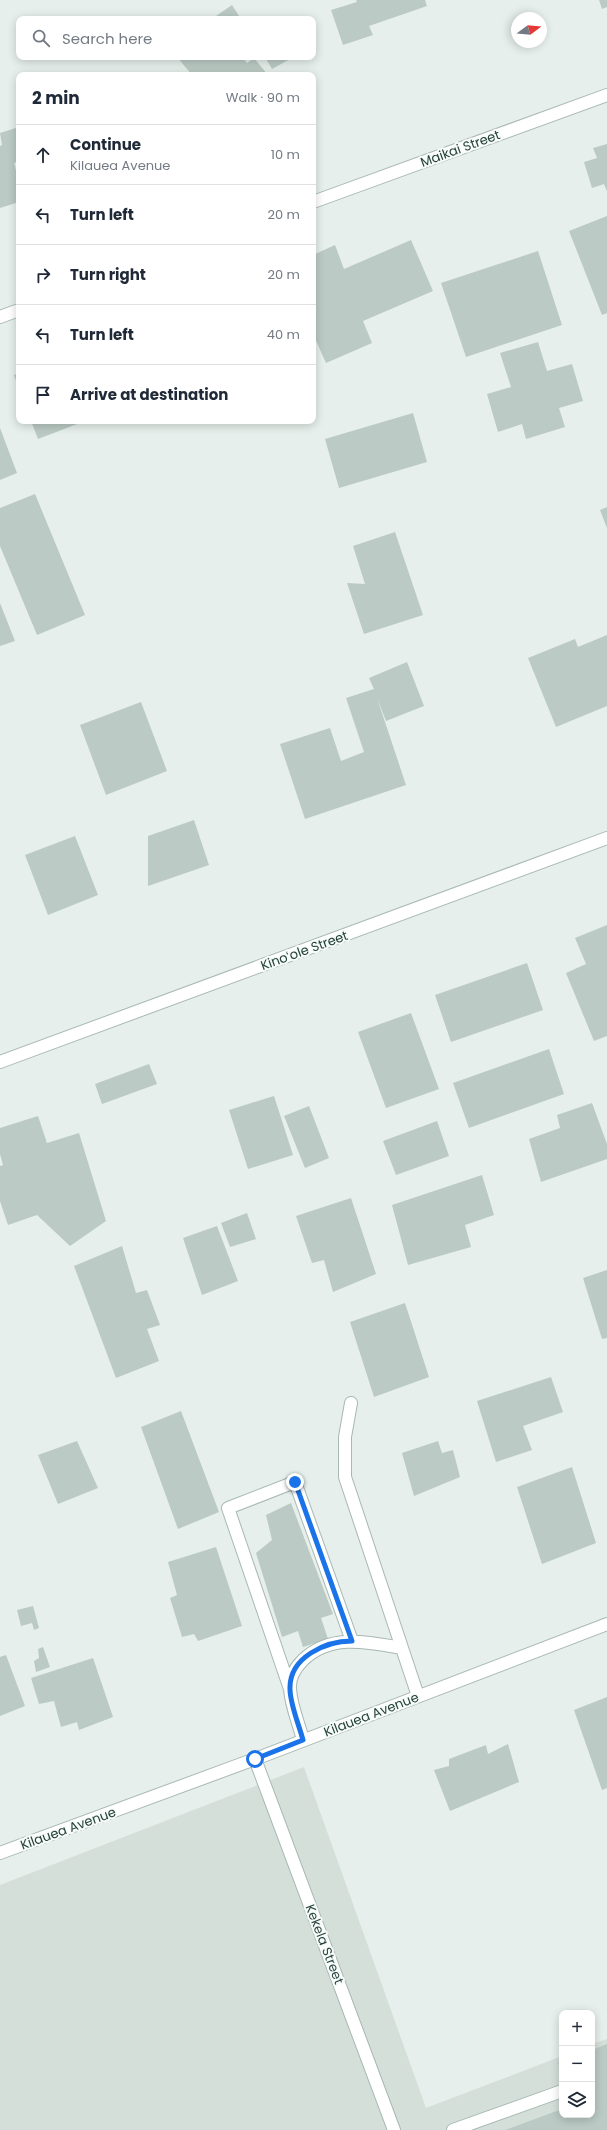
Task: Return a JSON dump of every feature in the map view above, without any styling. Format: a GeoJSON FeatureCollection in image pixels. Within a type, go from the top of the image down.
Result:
{"type":"FeatureCollection","features":[{"type":"Feature","properties":{"kind":"street","name":"Maikai Street"},"geometry":{"type":"LineString","coordinates":[[316,201],[607,94]]}},
{"type":"Feature","properties":{"kind":"street"},"geometry":{"type":"LineString","coordinates":[[0,317],[16,311]]}},
{"type":"Feature","properties":{"kind":"street","name":"Kinoʻole Street"},"geometry":{"type":"LineString","coordinates":[[0,1062],[607,838]]}},
{"type":"Feature","properties":{"kind":"street"},"geometry":{"type":"LineString","coordinates":[[351,1403],[345,1437],[345,1477],[418,1696]]}},
{"type":"Feature","properties":{"kind":"street"},"geometry":{"type":"LineString","coordinates":[[303,1740],[290,1689],[228,1508],[295,1482],[352,1641]]}},
{"type":"Feature","properties":{"kind":"street","name":"Kilauea Avenue"},"geometry":{"type":"LineString","coordinates":[[0,1853],[255,1759],[607,1624]]}},
{"type":"Feature","properties":{"kind":"street"},"geometry":{"type":"LineString","coordinates":[[290,1689],[293,1670],[311,1652],[338,1641],[352,1641],[402,1648]]}},
{"type":"Feature","properties":{"kind":"street","name":"Kekela Street"},"geometry":{"type":"LineString","coordinates":[[255,1759],[394,2130]]}},
{"type":"Feature","properties":{"kind":"street"},"geometry":{"type":"LineString","coordinates":[[454,2130],[559,2092]]}},
{"type":"Feature","properties":{"kind":"shaded area"},"geometry":{"type":"Polygon","coordinates":[[[304,1767],[426,2108],[559,2057],[559,2118],[595,2118],[595,2043],[607,2039],[607,2130],[0,2130],[0,1885],[304,1767]]]}},
{"type":"Feature","properties":{"kind":"building"},"geometry":{"type":"Polygon","coordinates":[[[356,0],[425,0],[427,6],[369,26],[373,35],[343,45],[331,10],[357,2],[356,0]]]}},
{"type":"Feature","properties":{"kind":"building"},"geometry":{"type":"Polygon","coordinates":[[[599,0],[607,0],[607,7],[602,9],[599,0]]]}},
{"type":"Feature","properties":{"kind":"building"},"geometry":{"type":"Polygon","coordinates":[[[232,5],[239,16],[216,16],[232,5]]]}},
{"type":"Feature","properties":{"kind":"building"},"geometry":{"type":"Polygon","coordinates":[[[180,60],[244,60],[247,63],[251,60],[256,60],[266,72],[190,72],[180,60]]]}},
{"type":"Feature","properties":{"kind":"building"},"geometry":{"type":"Polygon","coordinates":[[[267,60],[288,60],[272,69],[267,60]]]}},
{"type":"Feature","properties":{"kind":"building"},"geometry":{"type":"Polygon","coordinates":[[[16,128],[16,162],[14,163],[16,171],[16,203],[0,208],[0,146],[2,145],[0,133],[16,128]]]}},
{"type":"Feature","properties":{"kind":"building"},"geometry":{"type":"Polygon","coordinates":[[[607,144],[607,191],[604,184],[592,188],[584,162],[597,158],[593,148],[607,144]]]}},
{"type":"Feature","properties":{"kind":"building"},"geometry":{"type":"Polygon","coordinates":[[[607,216],[607,313],[602,315],[569,231],[607,216]]]}},
{"type":"Feature","properties":{"kind":"building"},"geometry":{"type":"Polygon","coordinates":[[[411,240],[433,291],[363,321],[372,343],[326,363],[316,341],[316,254],[335,245],[344,269],[411,240]]]}},
{"type":"Feature","properties":{"kind":"building"},"geometry":{"type":"Polygon","coordinates":[[[538,251],[562,325],[466,357],[441,283],[538,251]]]}},
{"type":"Feature","properties":{"kind":"building"},"geometry":{"type":"Polygon","coordinates":[[[538,342],[547,371],[572,364],[583,401],[559,408],[565,427],[526,439],[522,424],[498,432],[487,394],[511,387],[500,353],[538,342]]]}},
{"type":"Feature","properties":{"kind":"building"},"geometry":{"type":"Polygon","coordinates":[[[413,413],[427,462],[339,488],[325,439],[413,413]]]}},
{"type":"Feature","properties":{"kind":"building"},"geometry":{"type":"Polygon","coordinates":[[[32,424],[77,424],[38,439],[32,424]]]}},
{"type":"Feature","properties":{"kind":"building"},"geometry":{"type":"Polygon","coordinates":[[[0,428],[17,473],[0,480],[0,428]]]}},
{"type":"Feature","properties":{"kind":"building"},"geometry":{"type":"Polygon","coordinates":[[[35,494],[85,615],[37,635],[0,546],[0,508],[35,494]]]}},
{"type":"Feature","properties":{"kind":"building"},"geometry":{"type":"Polygon","coordinates":[[[607,507],[607,528],[600,510],[607,507]]]}},
{"type":"Feature","properties":{"kind":"building"},"geometry":{"type":"Polygon","coordinates":[[[395,532],[423,615],[364,634],[347,583],[365,584],[353,546],[395,532]]]}},
{"type":"Feature","properties":{"kind":"building"},"geometry":{"type":"Polygon","coordinates":[[[0,603],[15,641],[0,646],[0,603]]]}},
{"type":"Feature","properties":{"kind":"building"},"geometry":{"type":"Polygon","coordinates":[[[607,635],[607,706],[556,727],[528,658],[575,639],[578,647],[607,635]]]}},
{"type":"Feature","properties":{"kind":"building"},"geometry":{"type":"Polygon","coordinates":[[[407,662],[424,706],[386,721],[377,698],[406,785],[305,819],[280,744],[330,728],[341,761],[364,752],[346,698],[374,689],[369,678],[407,662]]]}},
{"type":"Feature","properties":{"kind":"building"},"geometry":{"type":"Polygon","coordinates":[[[141,702],[167,771],[106,795],[80,725],[141,702]]]}},
{"type":"Feature","properties":{"kind":"building"},"geometry":{"type":"Polygon","coordinates":[[[194,820],[209,865],[148,886],[148,836],[194,820]]]}},
{"type":"Feature","properties":{"kind":"building"},"geometry":{"type":"Polygon","coordinates":[[[75,836],[98,895],[48,915],[25,855],[75,836]]]}},
{"type":"Feature","properties":{"kind":"building"},"geometry":{"type":"Polygon","coordinates":[[[607,925],[607,1036],[594,1041],[566,973],[586,964],[575,938],[607,925]]]}},
{"type":"Feature","properties":{"kind":"building"},"geometry":{"type":"Polygon","coordinates":[[[527,963],[543,1010],[451,1042],[435,995],[527,963]]]}},
{"type":"Feature","properties":{"kind":"building"},"geometry":{"type":"Polygon","coordinates":[[[411,1013],[439,1089],[386,1108],[358,1032],[411,1013]]]}},
{"type":"Feature","properties":{"kind":"building"},"geometry":{"type":"Polygon","coordinates":[[[549,1049],[564,1094],[469,1128],[453,1083],[549,1049]]]}},
{"type":"Feature","properties":{"kind":"building"},"geometry":{"type":"Polygon","coordinates":[[[149,1064],[157,1084],[102,1104],[95,1084],[149,1064]]]}},
{"type":"Feature","properties":{"kind":"building"},"geometry":{"type":"Polygon","coordinates":[[[274,1096],[293,1155],[248,1169],[229,1110],[274,1096]]]}},
{"type":"Feature","properties":{"kind":"building"},"geometry":{"type":"Polygon","coordinates":[[[592,1103],[607,1144],[607,1159],[541,1182],[529,1139],[560,1128],[557,1115],[592,1103]]]}},
{"type":"Feature","properties":{"kind":"building"},"geometry":{"type":"Polygon","coordinates":[[[309,1106],[329,1158],[305,1168],[284,1116],[309,1106]]]}},
{"type":"Feature","properties":{"kind":"building"},"geometry":{"type":"Polygon","coordinates":[[[38,1116],[47,1143],[79,1133],[106,1221],[70,1246],[37,1215],[8,1225],[0,1201],[0,1166],[3,1165],[0,1154],[0,1128],[38,1116]]]}},
{"type":"Feature","properties":{"kind":"building"},"geometry":{"type":"Polygon","coordinates":[[[437,1121],[449,1156],[396,1175],[383,1141],[437,1121]]]}},
{"type":"Feature","properties":{"kind":"building"},"geometry":{"type":"Polygon","coordinates":[[[482,1175],[494,1215],[465,1225],[471,1247],[408,1265],[392,1205],[482,1175]]]}},
{"type":"Feature","properties":{"kind":"building"},"geometry":{"type":"Polygon","coordinates":[[[351,1198],[376,1274],[333,1292],[324,1260],[312,1263],[296,1216],[351,1198]]]}},
{"type":"Feature","properties":{"kind":"building"},"geometry":{"type":"Polygon","coordinates":[[[247,1213],[256,1239],[230,1247],[221,1223],[247,1213]]]}},
{"type":"Feature","properties":{"kind":"building"},"geometry":{"type":"Polygon","coordinates":[[[217,1226],[238,1281],[202,1295],[183,1238],[217,1226]]]}},
{"type":"Feature","properties":{"kind":"building"},"geometry":{"type":"Polygon","coordinates":[[[122,1246],[136,1293],[147,1290],[160,1325],[147,1329],[159,1361],[116,1378],[74,1266],[122,1246]]]}},
{"type":"Feature","properties":{"kind":"building"},"geometry":{"type":"Polygon","coordinates":[[[607,1270],[607,1338],[602,1339],[583,1278],[607,1270]]]}},
{"type":"Feature","properties":{"kind":"building"},"geometry":{"type":"Polygon","coordinates":[[[405,1303],[429,1377],[374,1397],[350,1322],[405,1303]]]}},
{"type":"Feature","properties":{"kind":"building"},"geometry":{"type":"Polygon","coordinates":[[[551,1377],[563,1412],[523,1426],[532,1450],[496,1462],[477,1401],[551,1377]]]}},
{"type":"Feature","properties":{"kind":"building"},"geometry":{"type":"Polygon","coordinates":[[[181,1411],[219,1512],[178,1529],[141,1427],[181,1411]]]}},
{"type":"Feature","properties":{"kind":"building"},"geometry":{"type":"Polygon","coordinates":[[[77,1441],[98,1488],[58,1504],[38,1455],[77,1441]]]}},
{"type":"Feature","properties":{"kind":"building"},"geometry":{"type":"Polygon","coordinates":[[[438,1441],[442,1453],[453,1450],[460,1477],[414,1496],[402,1453],[438,1441]]]}},
{"type":"Feature","properties":{"kind":"building"},"geometry":{"type":"Polygon","coordinates":[[[572,1467],[596,1543],[542,1564],[517,1487],[572,1467]]]}},
{"type":"Feature","properties":{"kind":"building"},"geometry":{"type":"Polygon","coordinates":[[[291,1503],[333,1614],[321,1618],[328,1639],[303,1647],[298,1631],[282,1637],[256,1553],[272,1540],[266,1515],[291,1503]]]}},
{"type":"Feature","properties":{"kind":"building"},"geometry":{"type":"Polygon","coordinates":[[[216,1547],[242,1626],[198,1641],[194,1634],[182,1637],[170,1598],[177,1595],[168,1562],[216,1547]]]}},
{"type":"Feature","properties":{"kind":"building"},"geometry":{"type":"Polygon","coordinates":[[[33,1606],[39,1628],[34,1630],[32,1623],[21,1626],[17,1610],[33,1606]]]}},
{"type":"Feature","properties":{"kind":"building"},"geometry":{"type":"Polygon","coordinates":[[[43,1647],[50,1667],[36,1672],[34,1661],[39,1658],[38,1649],[43,1647]]]}},
{"type":"Feature","properties":{"kind":"building"},"geometry":{"type":"Polygon","coordinates":[[[6,1655],[25,1706],[0,1716],[0,1657],[6,1655]]]}},
{"type":"Feature","properties":{"kind":"building"},"geometry":{"type":"Polygon","coordinates":[[[93,1658],[113,1717],[79,1730],[77,1722],[61,1727],[54,1701],[39,1704],[31,1678],[93,1658]]]}},
{"type":"Feature","properties":{"kind":"building"},"geometry":{"type":"Polygon","coordinates":[[[607,1697],[607,1788],[602,1790],[574,1710],[607,1697]]]}},
{"type":"Feature","properties":{"kind":"building"},"geometry":{"type":"Polygon","coordinates":[[[508,1744],[519,1782],[450,1811],[434,1770],[449,1766],[449,1759],[486,1745],[488,1754],[508,1744]]]}},
{"type":"Feature","properties":{"kind":"building"},"geometry":{"type":"Polygon","coordinates":[[[607,2044],[607,2130],[505,2130],[559,2110],[559,2118],[595,2118],[595,2049],[607,2044]]]}},
{"type":"Feature","properties":{"kind":"route"},"geometry":{"type":"LineString","coordinates":[[255,1759],[303,1740],[290,1689],[293,1670],[311,1652],[338,1641],[352,1641],[295,1482]]}}]}
